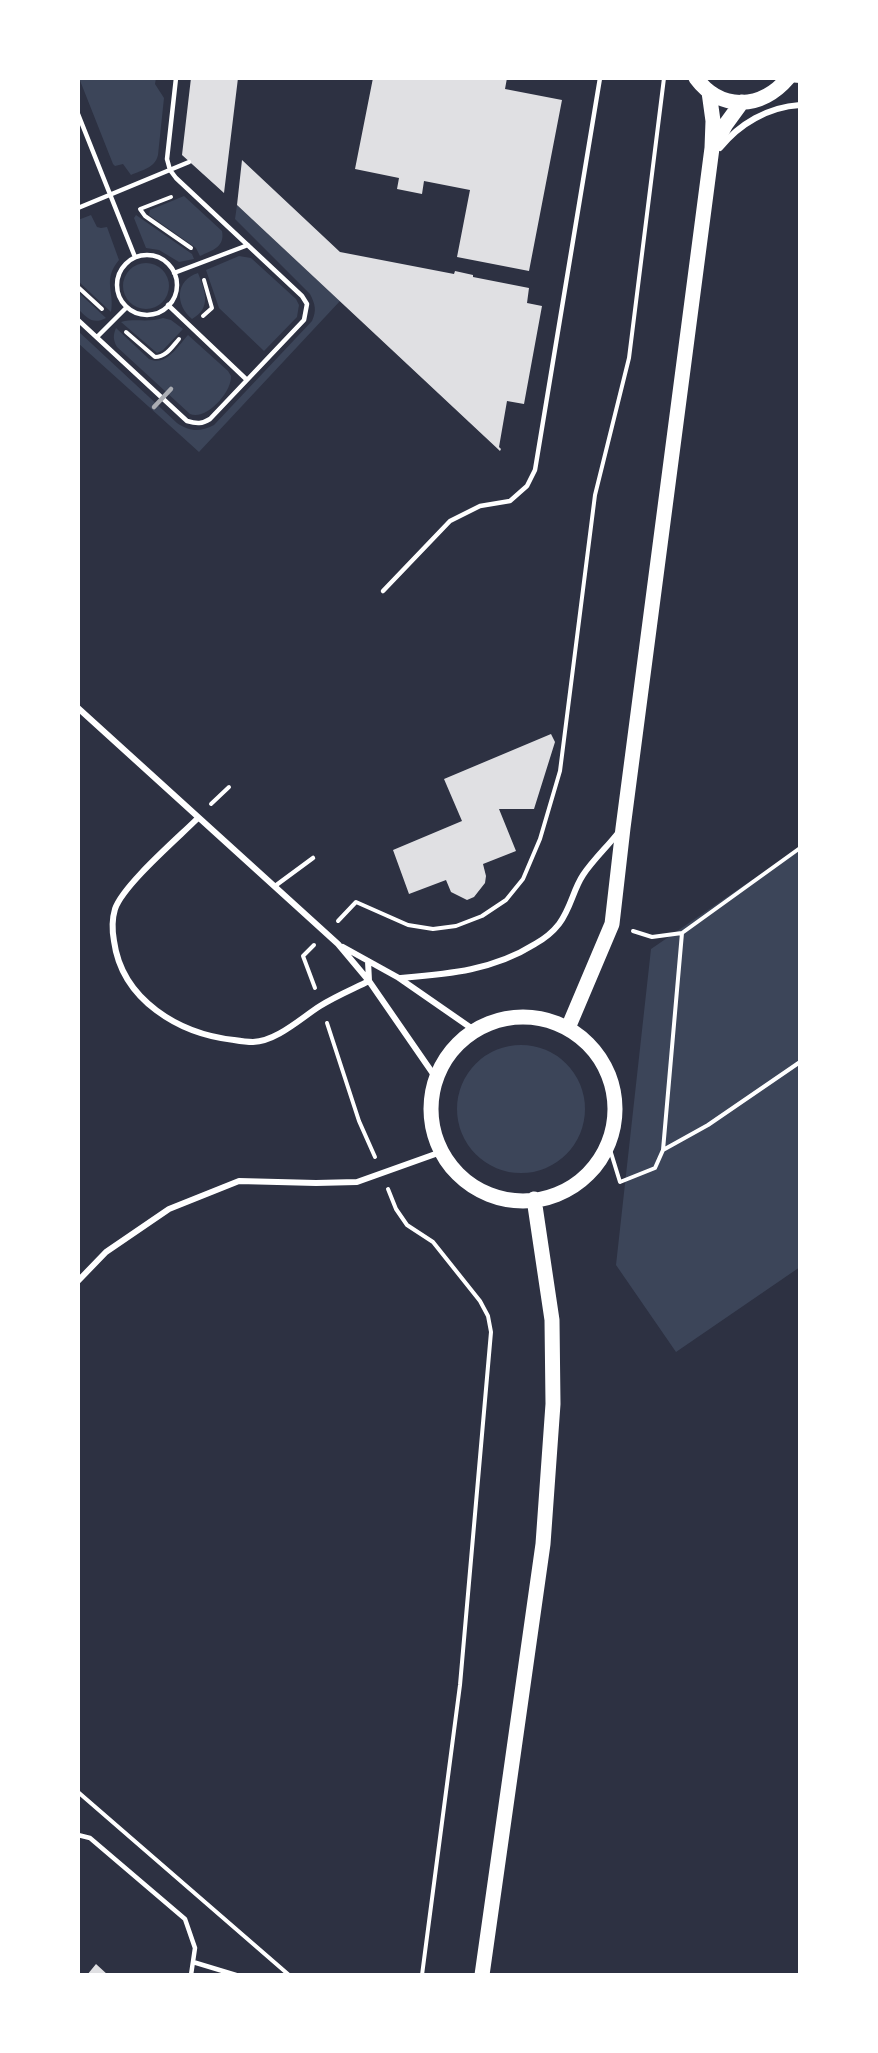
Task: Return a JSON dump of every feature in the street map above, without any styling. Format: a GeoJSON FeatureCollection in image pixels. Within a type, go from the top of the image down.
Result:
{"type":"FeatureCollection","features":[{"type":"Feature","properties":{"kind":"main road"},"geometry":{"type":"LineString","coordinates":[[696,78],[709,92],[725,100],[742,102],[760,100],[776,92],[792,79]]}},
{"type":"Feature","properties":{"kind":"main road"},"geometry":{"type":"LineString","coordinates":[[568,1028],[612,924],[622,828],[711,154],[713,121],[709,92]]}},
{"type":"Feature","properties":{"kind":"main road"},"geometry":{"type":"LineString","coordinates":[[711,154],[726,124],[742,102]]}},
{"type":"Feature","properties":{"kind":"main road"},"geometry":{"type":"LineString","coordinates":[[526,1016],[548,1020],[568,1028],[586,1041],[601,1058],[610,1078],[615,1100],[615,1122],[608,1143],[598,1162],[582,1179],[564,1191],[544,1198],[510,1200],[483,1192],[466,1182],[452,1168],[441,1152],[434,1134],[431,1115],[436,1078],[443,1062],[453,1048],[474,1030],[506,1018],[526,1016]]}},
{"type":"Feature","properties":{"kind":"main road"},"geometry":{"type":"LineString","coordinates":[[482,1975],[543,1544],[551,1427],[552,1320],[534,1199]]}},
{"type":"Feature","properties":{"kind":"street"},"geometry":{"type":"LineString","coordinates":[[711,154],[749,120],[800,105]]}},
{"type":"Feature","properties":{"kind":"street"},"geometry":{"type":"LineString","coordinates":[[78,708],[338,944],[369,981],[436,1078]]}},
{"type":"Feature","properties":{"kind":"street"},"geometry":{"type":"LineString","coordinates":[[198,818],[129,886],[116,908],[112,930],[116,955],[131,986],[153,1008],[179,1026],[212,1038],[254,1042],[286,1031],[335,997],[369,981]]}},
{"type":"Feature","properties":{"kind":"street"},"geometry":{"type":"LineString","coordinates":[[399,978],[459,973],[484,968],[505,961],[547,937],[569,911],[582,876],[622,828]]}},
{"type":"Feature","properties":{"kind":"street"},"geometry":{"type":"LineString","coordinates":[[338,944],[399,978],[474,1030]]}},
{"type":"Feature","properties":{"kind":"street"},"geometry":{"type":"LineString","coordinates":[[368,961],[369,981]]}},
{"type":"Feature","properties":{"kind":"street"},"geometry":{"type":"LineString","coordinates":[[78,1281],[106,1252],[169,1209],[239,1181],[357,1182],[441,1152]]}},
{"type":"Feature","properties":{"kind":"lane"},"geometry":{"type":"LineString","coordinates":[[78,320],[187,421],[195,424],[204,423],[210,419],[304,320],[307,313],[302,297],[170,170],[167,159],[176,78]]}},
{"type":"Feature","properties":{"kind":"lane"},"geometry":{"type":"LineString","coordinates":[[383,591],[450,521],[480,506],[510,501],[527,486],[535,470],[600,78]]}},
{"type":"Feature","properties":{"kind":"lane"},"geometry":{"type":"LineString","coordinates":[[78,114],[135,257]]}},
{"type":"Feature","properties":{"kind":"lane"},"geometry":{"type":"LineString","coordinates":[[78,208],[189,162]]}},
{"type":"Feature","properties":{"kind":"lane"},"geometry":{"type":"LineString","coordinates":[[174,273],[248,245]]}},
{"type":"Feature","properties":{"kind":"lane"},"geometry":{"type":"LineString","coordinates":[[144,255],[162,259],[174,273],[176,290],[168,305],[161,311],[144,315],[135,312],[121,300],[117,290],[120,271],[135,257],[144,255]]}},
{"type":"Feature","properties":{"kind":"lane"},"geometry":{"type":"LineString","coordinates":[[168,305],[247,380]]}},
{"type":"Feature","properties":{"kind":"lane"},"geometry":{"type":"LineString","coordinates":[[97,337],[127,307]]}},
{"type":"Feature","properties":{"kind":"lane"},"geometry":{"type":"LineString","coordinates":[[275,886],[313,858]]}},
{"type":"Feature","properties":{"kind":"lane"},"geometry":{"type":"LineString","coordinates":[[78,1835],[90,1838],[185,1919],[195,1948],[191,1975]]}},
{"type":"Feature","properties":{"kind":"lane"},"geometry":{"type":"LineString","coordinates":[[193,1962],[236,1975]]}},
{"type":"Feature","properties":{"kind":"path"},"geometry":{"type":"LineString","coordinates":[[345,913],[356,902],[408,925],[433,929],[456,927],[482,916],[506,900],[523,879],[540,839],[560,771],[595,495],[629,358],[664,78]]}},
{"type":"Feature","properties":{"kind":"path"},"geometry":{"type":"LineString","coordinates":[[180,193],[140,209],[145,216],[194,250]]}},
{"type":"Feature","properties":{"kind":"path"},"geometry":{"type":"LineString","coordinates":[[196,323],[212,308],[202,272]]}},
{"type":"Feature","properties":{"kind":"path"},"geometry":{"type":"LineString","coordinates":[[78,287],[109,315]]}},
{"type":"Feature","properties":{"kind":"path"},"geometry":{"type":"LineString","coordinates":[[119,325],[155,357],[166,354],[185,333]]}},
{"type":"Feature","properties":{"kind":"path"},"geometry":{"type":"LineString","coordinates":[[198,818],[229,787]]}},
{"type":"Feature","properties":{"kind":"path"},"geometry":{"type":"LineString","coordinates":[[652,937],[682,933],[800,848]]}},
{"type":"Feature","properties":{"kind":"path"},"geometry":{"type":"LineString","coordinates":[[608,1143],[620,1182],[655,1168],[663,1150],[682,933]]}},
{"type":"Feature","properties":{"kind":"path"},"geometry":{"type":"LineString","coordinates":[[315,945],[303,956],[315,988]]}},
{"type":"Feature","properties":{"kind":"path"},"geometry":{"type":"LineString","coordinates":[[326,1020],[359,1121],[373,1152]]}},
{"type":"Feature","properties":{"kind":"path"},"geometry":{"type":"LineString","coordinates":[[663,1150],[708,1125],[800,1062]]}},
{"type":"Feature","properties":{"kind":"path"},"geometry":{"type":"LineString","coordinates":[[396,1209],[407,1225],[433,1242],[480,1301],[488,1316],[492,1332],[460,1685],[422,1975]]}},
{"type":"Feature","properties":{"kind":"path"},"geometry":{"type":"LineString","coordinates":[[78,1792],[289,1975]]}},
{"type":"Feature","properties":{"kind":"shaded area"},"geometry":{"type":"Polygon","coordinates":[[[79,78],[156,78],[155,84],[164,98],[158,155],[151,166],[131,175],[123,164],[115,166],[113,164],[79,78]]]}},
{"type":"Feature","properties":{"kind":"shaded area"},"geometry":{"type":"Polygon","coordinates":[[[184,196],[222,231],[220,244],[200,256],[196,248],[149,215],[150,210],[184,196]]]}},
{"type":"Feature","properties":{"kind":"shaded area"},"geometry":{"type":"Polygon","coordinates":[[[237,205],[340,301],[199,452],[78,343],[78,331],[177,423],[195,430],[214,425],[312,321],[315,310],[310,294],[235,219],[237,205]]]}},
{"type":"Feature","properties":{"kind":"shaded area"},"geometry":{"type":"Polygon","coordinates":[[[91,215],[97,227],[107,227],[119,260],[110,280],[111,312],[78,281],[78,220],[91,215]]]}},
{"type":"Feature","properties":{"kind":"shaded area"},"geometry":{"type":"Polygon","coordinates":[[[136,215],[192,254],[194,259],[179,262],[159,250],[146,248],[134,218],[136,215]]]}},
{"type":"Feature","properties":{"kind":"shaded area"},"geometry":{"type":"Polygon","coordinates":[[[239,256],[251,258],[296,299],[299,305],[297,317],[264,351],[219,308],[206,270],[239,256]]]}},
{"type":"Feature","properties":{"kind":"shaded area"},"geometry":{"type":"Polygon","coordinates":[[[146,263],[162,270],[169,286],[162,302],[146,309],[130,302],[123,286],[130,270],[146,263]]]}},
{"type":"Feature","properties":{"kind":"shaded area"},"geometry":{"type":"Polygon","coordinates":[[[198,273],[205,304],[198,315],[192,319],[183,307],[180,293],[185,281],[198,273]]]}},
{"type":"Feature","properties":{"kind":"shaded area"},"geometry":{"type":"Polygon","coordinates":[[[78,292],[106,318],[94,321],[84,315],[78,309],[78,292]]]}},
{"type":"Feature","properties":{"kind":"shaded area"},"geometry":{"type":"Polygon","coordinates":[[[163,318],[171,320],[183,329],[163,350],[157,353],[121,322],[131,320],[163,318]]]}},
{"type":"Feature","properties":{"kind":"shaded area"},"geometry":{"type":"Polygon","coordinates":[[[116,328],[149,359],[155,361],[166,358],[188,335],[231,376],[223,397],[203,413],[190,414],[117,347],[114,338],[116,328]]]}},
{"type":"Feature","properties":{"kind":"shaded area"},"geometry":{"type":"Polygon","coordinates":[[[800,847],[800,1267],[676,1352],[616,1265],[651,949],[800,847]]]}},
{"type":"Feature","properties":{"kind":"shaded area"},"geometry":{"type":"Polygon","coordinates":[[[521,1045],[545,1050],[566,1064],[580,1085],[585,1109],[580,1133],[566,1154],[545,1168],[521,1173],[497,1168],[476,1154],[462,1133],[457,1109],[462,1085],[476,1064],[497,1050],[521,1045]]]}},
{"type":"Feature","properties":{"kind":"building"},"geometry":{"type":"Polygon","coordinates":[[[191,78],[238,78],[224,193],[182,155],[191,78]]]}},
{"type":"Feature","properties":{"kind":"building"},"geometry":{"type":"Polygon","coordinates":[[[373,78],[448,80],[449,78],[507,78],[505,89],[562,100],[529,271],[457,257],[470,190],[424,181],[422,194],[397,189],[399,178],[355,169],[373,78]]]}},
{"type":"Feature","properties":{"kind":"building"},"geometry":{"type":"Polygon","coordinates":[[[242,160],[340,252],[454,274],[455,271],[473,275],[473,277],[529,288],[527,303],[542,306],[524,404],[507,401],[500,451],[237,205],[242,160]]]}},
{"type":"Feature","properties":{"kind":"building"},"geometry":{"type":"Polygon","coordinates":[[[551,734],[555,742],[534,809],[499,809],[516,851],[483,864],[485,883],[474,897],[467,900],[451,892],[446,880],[409,894],[393,850],[462,821],[444,779],[551,734]]]}},
{"type":"Feature","properties":{"kind":"building"},"geometry":{"type":"Polygon","coordinates":[[[96,1964],[108,1975],[87,1975],[96,1964]]]}},
{"type":"Feature","properties":{"kind":"railway"},"geometry":{"type":"LineString","coordinates":[[154,407],[171,389]]}}]}
